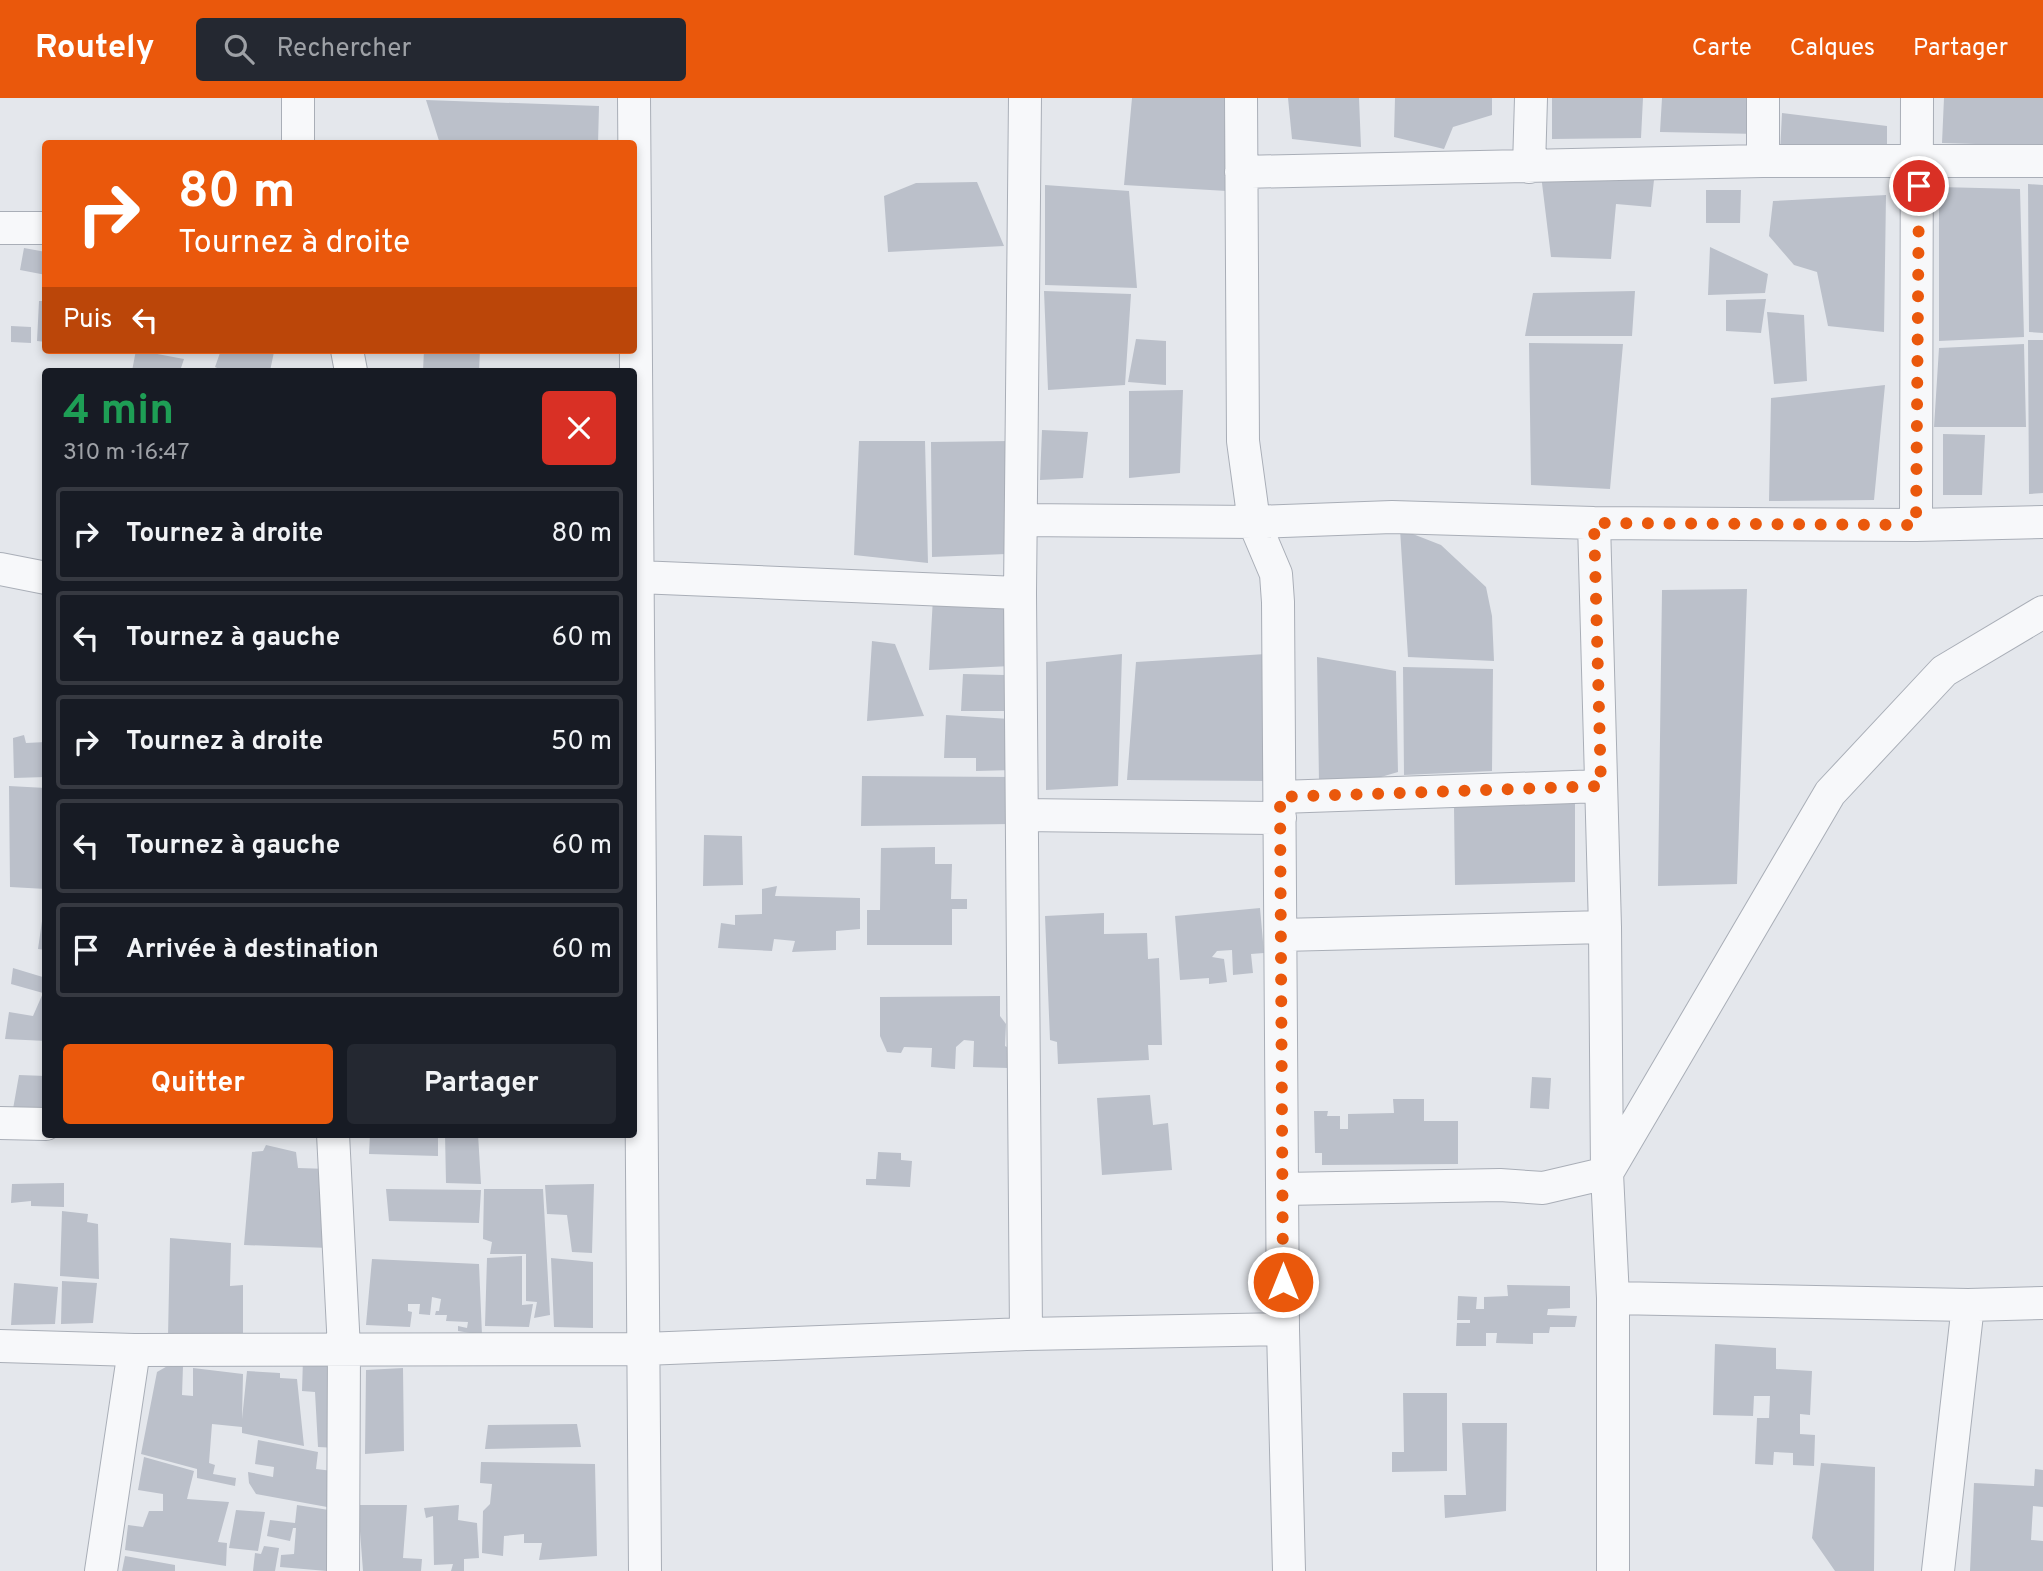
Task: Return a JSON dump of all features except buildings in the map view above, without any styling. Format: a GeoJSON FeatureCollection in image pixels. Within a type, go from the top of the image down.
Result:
{"type":"FeatureCollection","features":[{"type":"Feature","properties":{"kind":"street"},"geometry":{"type":"LineString","coordinates":[[298,98],[298,140]]}},
{"type":"Feature","properties":{"kind":"street"},"geometry":{"type":"LineString","coordinates":[[634,98],[634,140]]}},
{"type":"Feature","properties":{"kind":"street"},"geometry":{"type":"LineString","coordinates":[[1025,98],[1020,593],[1026,1334]]}},
{"type":"Feature","properties":{"kind":"street"},"geometry":{"type":"LineString","coordinates":[[1241,98],[1243,442],[1254,522],[1276,573],[1283,1329],[1289,1571]]}},
{"type":"Feature","properties":{"kind":"street"},"geometry":{"type":"LineString","coordinates":[[1529,167],[1531,98]]}},
{"type":"Feature","properties":{"kind":"street"},"geometry":{"type":"LineString","coordinates":[[1763,98],[1763,160]]}},
{"type":"Feature","properties":{"kind":"street"},"geometry":{"type":"LineString","coordinates":[[1916,525],[1919,160],[1917,98]]}},
{"type":"Feature","properties":{"kind":"street"},"geometry":{"type":"LineString","coordinates":[[1241,172],[1763,160],[2043,162]]}},
{"type":"Feature","properties":{"kind":"street"},"geometry":{"type":"LineString","coordinates":[[0,228],[42,228]]}},
{"type":"Feature","properties":{"kind":"street"},"geometry":{"type":"LineString","coordinates":[[1021,520],[1254,522],[1392,517],[1594,523],[1916,525],[2043,522]]}},
{"type":"Feature","properties":{"kind":"street"},"geometry":{"type":"LineString","coordinates":[[1594,523],[1605,927],[1607,1173],[1613,1298],[1613,1571]]}},
{"type":"Feature","properties":{"kind":"street"},"geometry":{"type":"LineString","coordinates":[[637,536],[645,1571]]}},
{"type":"Feature","properties":{"kind":"street"},"geometry":{"type":"LineString","coordinates":[[0,569],[42,577]]}},
{"type":"Feature","properties":{"kind":"street"},"geometry":{"type":"LineString","coordinates":[[638,577],[1020,593]]}},
{"type":"Feature","properties":{"kind":"street"},"geometry":{"type":"LineString","coordinates":[[1283,1189],[1500,1185],[1543,1188],[1607,1173],[1747,929],[1830,793],[1944,671],[2043,612]]}},
{"type":"Feature","properties":{"kind":"street"},"geometry":{"type":"LineString","coordinates":[[1022,815],[1280,808],[1601,786]]}},
{"type":"Feature","properties":{"kind":"street"},"geometry":{"type":"LineString","coordinates":[[1281,935],[1605,927]]}},
{"type":"Feature","properties":{"kind":"street"},"geometry":{"type":"LineString","coordinates":[[0,1123],[42,1124]]}},
{"type":"Feature","properties":{"kind":"street"},"geometry":{"type":"LineString","coordinates":[[333,1138],[344,1349],[344,1571]]}},
{"type":"Feature","properties":{"kind":"street"},"geometry":{"type":"LineString","coordinates":[[1613,1298],[1968,1305],[2043,1303]]}},
{"type":"Feature","properties":{"kind":"street"},"geometry":{"type":"LineString","coordinates":[[1938,1571],[1968,1305]]}},
{"type":"Feature","properties":{"kind":"street"},"geometry":{"type":"LineString","coordinates":[[0,1346],[134,1350],[644,1349],[1026,1334],[1283,1329]]}},
{"type":"Feature","properties":{"kind":"street"},"geometry":{"type":"LineString","coordinates":[[101,1571],[134,1350]]}},
{"type":"Feature","properties":{"kind":"route"},"geometry":{"type":"LineString","coordinates":[[1283,1282],[1280,797],[1601,786],[1594,523],[1916,525],[1919,186]]}}]}
